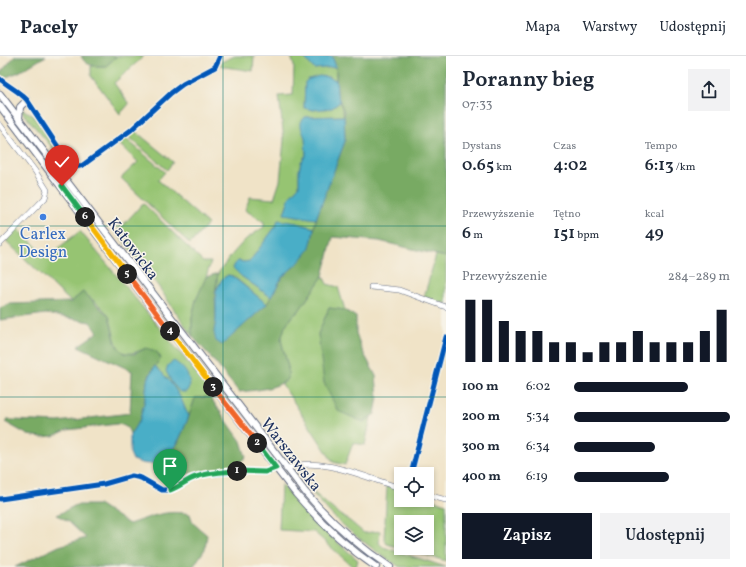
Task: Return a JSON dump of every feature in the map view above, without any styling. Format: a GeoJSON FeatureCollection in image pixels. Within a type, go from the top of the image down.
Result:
{"type":"FeatureCollection","features":[{"type":"Feature","properties":{"kind":"main road","name":"Katowicka"},"geometry":{"type":"LineString","coordinates":[[0,94],[190,342]]}},
{"type":"Feature","properties":{"kind":"main road"},"geometry":{"type":"LineString","coordinates":[[19,119],[20,107],[27,100]]}},
{"type":"Feature","properties":{"kind":"main road","name":"Katowicka"},"geometry":{"type":"LineString","coordinates":[[0,106],[186,352]]}},
{"type":"Feature","properties":{"kind":"main road","name":"Warszawska"},"geometry":{"type":"LineString","coordinates":[[190,342],[306,494],[358,545],[390,567]]}},
{"type":"Feature","properties":{"kind":"main road","name":"Warszawska"},"geometry":{"type":"LineString","coordinates":[[186,352],[313,514],[324,526],[350,548],[376,567]]}},
{"type":"Feature","properties":{"kind":"street"},"geometry":{"type":"LineString","coordinates":[[0,79],[20,92],[27,100],[68,162],[75,167],[80,167],[124,135],[183,84],[215,67],[220,56]]}},
{"type":"Feature","properties":{"kind":"street"},"geometry":{"type":"LineString","coordinates":[[0,125],[35,171],[47,190],[45,198],[0,244]]}},
{"type":"Feature","properties":{"kind":"street"},"geometry":{"type":"LineString","coordinates":[[371,287],[398,290],[446,307]]}},
{"type":"Feature","properties":{"kind":"street"},"geometry":{"type":"LineString","coordinates":[[414,467],[446,337]]}},
{"type":"Feature","properties":{"kind":"street"},"geometry":{"type":"LineString","coordinates":[[286,468],[297,464],[337,466],[394,486]]}},
{"type":"Feature","properties":{"kind":"street"},"geometry":{"type":"LineString","coordinates":[[0,499],[104,484],[132,476],[141,478],[162,490],[170,490],[178,488],[194,477],[205,474],[242,471],[265,472],[276,468]]}},
{"type":"Feature","properties":{"kind":"street"},"geometry":{"type":"LineString","coordinates":[[434,497],[446,500]]}},
{"type":"Feature","properties":{"kind":"green space"},"geometry":{"type":"Polygon","coordinates":[[[15,56],[46,56],[19,72],[4,78],[0,73],[15,56]]]}},
{"type":"Feature","properties":{"kind":"green space"},"geometry":{"type":"Polygon","coordinates":[[[81,56],[117,56],[106,66],[95,66],[85,62],[81,56]]]}},
{"type":"Feature","properties":{"kind":"green space"},"geometry":{"type":"Polygon","coordinates":[[[117,56],[144,56],[114,83],[129,104],[120,114],[91,76],[91,66],[106,66],[117,56]]]}},
{"type":"Feature","properties":{"kind":"green space"},"geometry":{"type":"Polygon","coordinates":[[[235,56],[254,56],[253,71],[220,65],[221,62],[235,56]]]}},
{"type":"Feature","properties":{"kind":"green space"},"geometry":{"type":"Polygon","coordinates":[[[291,56],[303,56],[314,69],[336,67],[336,80],[328,77],[305,85],[304,108],[313,110],[332,108],[340,102],[344,116],[305,117],[306,155],[301,162],[299,171],[299,186],[290,196],[284,213],[316,219],[314,228],[297,223],[278,221],[276,226],[250,261],[238,261],[233,268],[241,276],[271,297],[267,304],[233,276],[228,275],[222,279],[216,291],[218,273],[246,239],[264,227],[264,222],[245,210],[250,197],[274,199],[280,181],[284,140],[279,96],[293,95],[294,66],[291,56]]]}},
{"type":"Feature","properties":{"kind":"green space"},"geometry":{"type":"Polygon","coordinates":[[[332,56],[446,56],[446,257],[379,241],[333,237],[323,276],[298,312],[292,316],[285,326],[281,340],[288,367],[288,379],[283,383],[271,387],[239,392],[192,336],[192,317],[196,300],[206,277],[218,273],[215,294],[216,321],[214,332],[232,335],[267,304],[282,277],[300,261],[312,240],[318,213],[345,141],[344,112],[337,94],[336,67],[332,56]]]}},
{"type":"Feature","properties":{"kind":"green space"},"geometry":{"type":"Polygon","coordinates":[[[23,110],[32,114],[64,161],[21,111],[23,110]]]}},
{"type":"Feature","properties":{"kind":"green space"},"geometry":{"type":"Polygon","coordinates":[[[134,130],[173,162],[167,170],[128,136],[134,130]]]}},
{"type":"Feature","properties":{"kind":"green space"},"geometry":{"type":"Polygon","coordinates":[[[125,138],[165,172],[158,180],[208,224],[190,244],[121,178],[138,162],[118,143],[125,138]]]}},
{"type":"Feature","properties":{"kind":"green space"},"geometry":{"type":"Polygon","coordinates":[[[143,203],[203,262],[211,262],[203,286],[196,300],[192,317],[192,336],[158,286],[117,232],[143,203]]]}},
{"type":"Feature","properties":{"kind":"green space"},"geometry":{"type":"Polygon","coordinates":[[[17,228],[47,257],[80,231],[208,387],[210,397],[195,398],[189,416],[176,390],[155,366],[161,358],[146,348],[131,353],[125,353],[122,351],[116,342],[109,316],[100,306],[83,292],[71,302],[6,241],[17,228]]]}},
{"type":"Feature","properties":{"kind":"green space"},"geometry":{"type":"Polygon","coordinates":[[[436,255],[446,257],[446,304],[424,297],[436,255]]]}},
{"type":"Feature","properties":{"kind":"green space"},"geometry":{"type":"Polygon","coordinates":[[[323,276],[327,284],[338,287],[345,310],[329,308],[318,334],[363,422],[371,417],[365,445],[353,443],[345,465],[333,462],[282,384],[288,379],[288,367],[281,340],[285,326],[292,316],[298,312],[323,276]]]}},
{"type":"Feature","properties":{"kind":"green space"},"geometry":{"type":"Polygon","coordinates":[[[83,292],[109,316],[116,345],[124,353],[134,354],[146,348],[156,351],[161,358],[152,370],[147,381],[145,399],[140,420],[130,435],[129,430],[126,427],[117,424],[67,430],[53,436],[42,437],[28,435],[5,422],[7,420],[13,420],[58,422],[130,413],[132,371],[78,346],[98,332],[90,322],[46,314],[0,320],[0,308],[9,304],[71,302],[83,292]]]}},
{"type":"Feature","properties":{"kind":"green space"},"geometry":{"type":"Polygon","coordinates":[[[329,308],[345,310],[356,317],[356,333],[362,350],[376,376],[378,397],[375,414],[363,422],[338,411],[324,383],[318,334],[329,308]]]}},
{"type":"Feature","properties":{"kind":"green space"},"geometry":{"type":"Polygon","coordinates":[[[210,397],[241,441],[246,457],[232,468],[216,473],[193,472],[171,480],[163,472],[165,459],[177,445],[195,398],[210,397]]]}},
{"type":"Feature","properties":{"kind":"green space"},"geometry":{"type":"Polygon","coordinates":[[[281,484],[321,528],[358,560],[356,567],[353,567],[314,532],[279,530],[281,484]]]}},
{"type":"Feature","properties":{"kind":"green space"},"geometry":{"type":"Polygon","coordinates":[[[387,486],[394,488],[394,507],[434,507],[434,500],[446,504],[446,561],[425,555],[434,555],[434,515],[394,515],[394,546],[387,544],[384,540],[387,486]]]}},
{"type":"Feature","properties":{"kind":"green space"},"geometry":{"type":"Polygon","coordinates":[[[308,488],[364,533],[380,531],[379,543],[383,547],[394,550],[394,555],[408,555],[446,567],[400,567],[381,555],[332,515],[308,488]]]}},
{"type":"Feature","properties":{"kind":"green space"},"geometry":{"type":"Polygon","coordinates":[[[76,505],[100,505],[129,524],[151,516],[166,513],[173,512],[190,514],[193,523],[207,535],[205,549],[193,567],[15,567],[59,546],[86,538],[68,521],[57,515],[76,505]]]}},
{"type":"Feature","properties":{"kind":"water"},"geometry":{"type":"Polygon","coordinates":[[[303,56],[332,56],[336,67],[314,69],[303,56]]]}},
{"type":"Feature","properties":{"kind":"water"},"geometry":{"type":"Polygon","coordinates":[[[319,76],[336,80],[337,94],[340,102],[332,108],[313,110],[304,108],[305,82],[319,76]]]}},
{"type":"Feature","properties":{"kind":"water"},"geometry":{"type":"Polygon","coordinates":[[[344,116],[345,141],[316,219],[284,214],[290,196],[299,186],[299,171],[301,162],[306,155],[305,138],[301,127],[301,122],[305,117],[344,116]]]}},
{"type":"Feature","properties":{"kind":"water"},"geometry":{"type":"Polygon","coordinates":[[[278,220],[314,228],[309,250],[300,261],[282,277],[271,297],[241,276],[233,268],[238,261],[250,261],[276,226],[278,220]]]}},
{"type":"Feature","properties":{"kind":"water"},"geometry":{"type":"Polygon","coordinates":[[[228,275],[232,276],[267,304],[222,345],[216,341],[214,332],[216,320],[216,291],[222,279],[228,275]]]}},
{"type":"Feature","properties":{"kind":"water"},"geometry":{"type":"Polygon","coordinates":[[[174,361],[187,374],[190,386],[186,392],[180,392],[172,383],[166,371],[168,365],[174,361]]]}},
{"type":"Feature","properties":{"kind":"water"},"geometry":{"type":"Polygon","coordinates":[[[155,366],[176,390],[189,416],[176,445],[170,453],[155,463],[145,464],[133,460],[130,453],[130,435],[140,419],[145,399],[147,381],[155,366]]]}},
{"type":"Feature","properties":{"kind":"cycle path"},"geometry":{"type":"LineString","coordinates":[[0,79],[27,100],[68,162],[77,167],[83,165],[131,130],[171,93],[183,84],[215,67],[220,56]]}},
{"type":"Feature","properties":{"kind":"cycle path"},"geometry":{"type":"LineString","coordinates":[[413,467],[446,337]]}},
{"type":"Feature","properties":{"kind":"cycle path"},"geometry":{"type":"LineString","coordinates":[[0,499],[104,484],[132,476],[141,478],[162,490],[170,490],[194,477],[205,474],[242,471],[265,472],[276,468]]}},
{"type":"Feature","properties":{"kind":"place","name":"Carlex Design"},"geometry":{"type":"Point","coordinates":[43,217]}},
{"type":"Feature","properties":{"kind":"route"},"geometry":{"type":"LineString","coordinates":[[62,186],[154,310],[276,468],[257,473],[242,471],[205,474],[194,477],[178,488],[170,490]]}}]}
